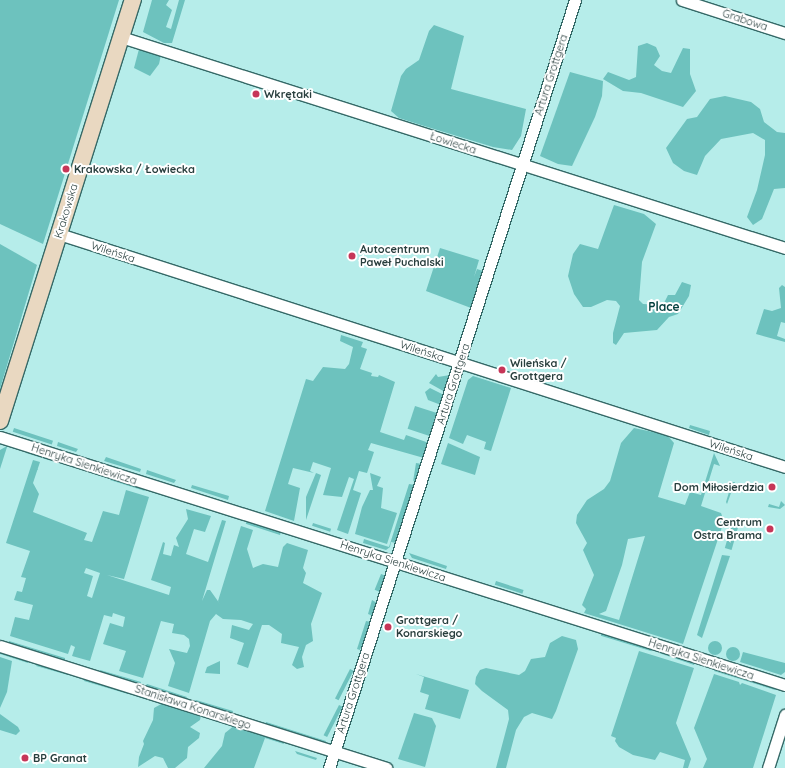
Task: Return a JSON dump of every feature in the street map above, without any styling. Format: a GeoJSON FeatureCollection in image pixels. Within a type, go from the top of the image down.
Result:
{"type":"FeatureCollection","features":[{"type":"Feature","properties":{"kind":"street","name":"Krakowska"},"geometry":{"type":"LineString","coordinates":[[0,421],[133,0]]}},
{"type":"Feature","properties":{"kind":"street","name":"Artura Grottgera"},"geometry":{"type":"LineString","coordinates":[[329,768],[460,363],[575,0]]}},
{"type":"Feature","properties":{"kind":"street","name":"Grabowa"},"geometry":{"type":"LineString","coordinates":[[682,0],[785,33]]}},
{"type":"Feature","properties":{"kind":"street","name":"Łowiecka"},"geometry":{"type":"LineString","coordinates":[[121,37],[785,248]]}},
{"type":"Feature","properties":{"kind":"street","name":"Wileńska"},"geometry":{"type":"LineString","coordinates":[[59,234],[785,467]]}},
{"type":"Feature","properties":{"kind":"street","name":"Henryka Sienkiewicza"},"geometry":{"type":"LineString","coordinates":[[0,437],[785,686]]}},
{"type":"Feature","properties":{"kind":"street","name":"Stanisława Konarskiego"},"geometry":{"type":"LineString","coordinates":[[0,646],[386,768]]}},
{"type":"Feature","properties":{"kind":"street"},"geometry":{"type":"LineString","coordinates":[[768,768],[785,715]]}},
{"type":"Feature","properties":{"kind":"shaded area"},"geometry":{"type":"Polygon","coordinates":[[[0,0],[119,0],[43,244],[0,224],[0,0]]]}},
{"type":"Feature","properties":{"kind":"shaded area"},"geometry":{"type":"Polygon","coordinates":[[[152,0],[169,0],[166,5],[172,10],[166,27],[171,29],[179,0],[185,0],[172,43],[164,43],[143,32],[152,0]]]}},
{"type":"Feature","properties":{"kind":"shaded area"},"geometry":{"type":"Polygon","coordinates":[[[434,25],[464,36],[451,89],[526,109],[521,136],[512,150],[493,147],[399,118],[391,111],[401,76],[406,69],[419,60],[429,31],[434,25]]]}},
{"type":"Feature","properties":{"kind":"shaded area"},"geometry":{"type":"Polygon","coordinates":[[[647,43],[656,47],[660,56],[654,65],[662,71],[671,73],[683,48],[690,49],[690,74],[696,91],[683,107],[641,93],[623,91],[603,79],[608,72],[629,80],[636,77],[638,46],[647,43]]]}},
{"type":"Feature","properties":{"kind":"shaded area"},"geometry":{"type":"Polygon","coordinates":[[[139,49],[161,55],[159,64],[150,76],[134,68],[139,49]]]}},
{"type":"Feature","properties":{"kind":"shaded area"},"geometry":{"type":"Polygon","coordinates":[[[570,72],[603,81],[602,96],[595,117],[572,166],[558,164],[540,156],[570,72]]]}},
{"type":"Feature","properties":{"kind":"shaded area"},"geometry":{"type":"Polygon","coordinates":[[[725,96],[751,102],[760,109],[764,122],[777,132],[785,133],[785,188],[774,189],[762,219],[753,225],[747,217],[757,190],[765,155],[765,140],[753,133],[721,139],[705,156],[697,175],[684,171],[673,163],[666,148],[687,119],[697,117],[710,99],[725,96]]]}},
{"type":"Feature","properties":{"kind":"shaded area"},"geometry":{"type":"Polygon","coordinates":[[[614,205],[644,214],[656,224],[642,262],[639,300],[643,304],[663,305],[668,295],[675,295],[682,282],[691,285],[689,296],[678,314],[669,317],[657,330],[624,333],[616,345],[613,343],[613,333],[620,306],[616,301],[607,300],[591,307],[583,307],[574,294],[568,276],[573,254],[580,244],[598,249],[614,205]]]}},
{"type":"Feature","properties":{"kind":"shaded area"},"geometry":{"type":"Polygon","coordinates":[[[0,244],[37,265],[0,389],[0,244]]]}},
{"type":"Feature","properties":{"kind":"shaded area"},"geometry":{"type":"Polygon","coordinates":[[[440,248],[479,260],[474,277],[477,269],[483,271],[471,308],[426,291],[440,248]]]}},
{"type":"Feature","properties":{"kind":"shaded area"},"geometry":{"type":"Polygon","coordinates":[[[782,285],[785,287],[785,323],[781,322],[777,336],[785,339],[785,342],[756,334],[764,309],[772,311],[781,308],[779,288],[782,285]]]}},
{"type":"Feature","properties":{"kind":"shaded area"},"geometry":{"type":"Polygon","coordinates":[[[341,335],[363,342],[361,347],[367,349],[360,369],[372,373],[371,376],[378,377],[379,375],[395,382],[380,432],[404,440],[406,435],[429,443],[424,458],[371,443],[368,450],[374,452],[367,473],[359,471],[353,490],[361,493],[348,534],[337,530],[354,479],[349,477],[342,497],[323,495],[331,468],[313,462],[310,471],[314,473],[293,468],[288,484],[300,488],[294,521],[265,511],[306,379],[313,381],[323,367],[345,369],[349,364],[353,347],[340,341],[341,335]]]}},
{"type":"Feature","properties":{"kind":"shaded area"},"geometry":{"type":"Polygon","coordinates":[[[436,374],[438,377],[450,375],[445,392],[429,383],[436,374]]]}},
{"type":"Feature","properties":{"kind":"shaded area"},"geometry":{"type":"Polygon","coordinates":[[[473,376],[511,388],[491,451],[484,449],[486,442],[467,435],[463,444],[449,438],[468,380],[473,376]]]}},
{"type":"Feature","properties":{"kind":"shaded area"},"geometry":{"type":"Polygon","coordinates":[[[430,388],[444,395],[441,405],[428,400],[425,392],[430,388]]]}},
{"type":"Feature","properties":{"kind":"shaded area"},"geometry":{"type":"Polygon","coordinates":[[[415,406],[437,413],[429,436],[408,429],[415,406]]]}},
{"type":"Feature","properties":{"kind":"shaded area"},"geometry":{"type":"Polygon","coordinates":[[[690,425],[710,431],[709,435],[689,428],[690,425]]]}},
{"type":"Feature","properties":{"kind":"shaded area"},"geometry":{"type":"Polygon","coordinates":[[[14,428],[53,441],[52,444],[13,432],[14,428]]]}},
{"type":"Feature","properties":{"kind":"shaded area"},"geometry":{"type":"Polygon","coordinates":[[[634,428],[667,435],[674,443],[658,497],[685,505],[690,492],[701,495],[714,453],[720,466],[714,464],[701,506],[721,513],[724,521],[683,644],[584,613],[586,609],[582,605],[594,575],[583,550],[587,543],[576,523],[577,515],[587,500],[604,489],[610,481],[621,443],[634,428]],[[645,536],[628,539],[622,565],[606,611],[599,614],[619,620],[645,536]]]}},
{"type":"Feature","properties":{"kind":"shaded area"},"geometry":{"type":"Polygon","coordinates":[[[58,442],[78,449],[76,452],[57,446],[58,442]]]}},
{"type":"Feature","properties":{"kind":"shaded area"},"geometry":{"type":"Polygon","coordinates":[[[448,443],[480,457],[475,475],[441,464],[448,443]]]}},
{"type":"Feature","properties":{"kind":"shaded area"},"geometry":{"type":"Polygon","coordinates":[[[7,447],[0,469],[0,450],[7,447]]]}},
{"type":"Feature","properties":{"kind":"shaded area"},"geometry":{"type":"Polygon","coordinates":[[[29,451],[58,461],[58,463],[26,453],[29,451]]]}},
{"type":"Feature","properties":{"kind":"shaded area"},"geometry":{"type":"Polygon","coordinates":[[[106,457],[141,469],[140,472],[104,461],[106,457]]]}},
{"type":"Feature","properties":{"kind":"shaded area"},"geometry":{"type":"Polygon","coordinates":[[[33,460],[40,462],[33,483],[39,494],[33,512],[87,533],[84,540],[92,542],[103,511],[119,515],[126,490],[149,497],[124,579],[107,575],[169,595],[171,587],[151,580],[163,542],[165,543],[163,554],[171,556],[174,545],[179,547],[176,538],[188,519],[186,509],[211,516],[205,532],[194,529],[186,554],[208,562],[222,520],[226,521],[202,601],[207,590],[210,590],[220,604],[218,601],[241,526],[253,530],[247,549],[253,568],[263,564],[278,567],[283,547],[287,543],[308,550],[303,568],[306,573],[303,583],[322,593],[311,624],[313,641],[306,645],[302,657],[304,667],[297,669],[292,665],[299,647],[281,643],[282,634],[269,625],[262,625],[248,668],[237,664],[244,643],[230,638],[232,625],[249,630],[253,624],[241,620],[223,619],[216,614],[210,621],[189,693],[168,686],[175,663],[169,649],[187,653],[190,646],[189,639],[184,635],[172,633],[174,624],[161,621],[143,678],[119,671],[126,651],[103,644],[110,623],[123,627],[125,617],[113,613],[112,617],[104,615],[90,661],[72,656],[75,647],[71,645],[68,654],[10,636],[15,617],[29,620],[33,605],[14,600],[17,591],[22,592],[26,578],[21,577],[30,551],[6,543],[33,460]],[[86,568],[84,573],[93,576],[87,596],[92,598],[100,573],[86,568]]]}},
{"type":"Feature","properties":{"kind":"shaded area"},"geometry":{"type":"Polygon","coordinates":[[[416,463],[422,464],[419,482],[413,481],[416,463]]]}},
{"type":"Feature","properties":{"kind":"shaded area"},"geometry":{"type":"Polygon","coordinates":[[[147,470],[176,480],[174,483],[146,474],[147,470]]]}},
{"type":"Feature","properties":{"kind":"shaded area"},"geometry":{"type":"Polygon","coordinates":[[[316,473],[321,475],[306,520],[306,497],[316,473]]]}},
{"type":"Feature","properties":{"kind":"shaded area"},"geometry":{"type":"Polygon","coordinates":[[[370,473],[381,477],[377,486],[383,488],[381,508],[397,513],[387,544],[355,534],[362,507],[370,490],[373,490],[370,473]]]}},
{"type":"Feature","properties":{"kind":"shaded area"},"geometry":{"type":"Polygon","coordinates":[[[112,478],[143,487],[145,491],[110,480],[112,478]]]}},
{"type":"Feature","properties":{"kind":"shaded area"},"geometry":{"type":"Polygon","coordinates":[[[732,482],[735,482],[727,504],[726,502],[732,482]]]}},
{"type":"Feature","properties":{"kind":"shaded area"},"geometry":{"type":"Polygon","coordinates":[[[409,484],[415,485],[396,543],[391,542],[390,547],[386,550],[363,543],[364,539],[389,547],[409,484]]]}},
{"type":"Feature","properties":{"kind":"shaded area"},"geometry":{"type":"Polygon","coordinates":[[[192,485],[229,496],[228,500],[191,488],[192,485]]]}},
{"type":"Feature","properties":{"kind":"shaded area"},"geometry":{"type":"Polygon","coordinates":[[[781,501],[785,505],[780,509],[768,507],[769,504],[779,507],[781,501]]]}},
{"type":"Feature","properties":{"kind":"shaded area"},"geometry":{"type":"Polygon","coordinates":[[[247,520],[281,531],[280,535],[246,524],[247,520]]]}},
{"type":"Feature","properties":{"kind":"shaded area"},"geometry":{"type":"Polygon","coordinates":[[[313,523],[331,529],[330,532],[312,526],[313,523]]]}},
{"type":"Feature","properties":{"kind":"shaded area"},"geometry":{"type":"Polygon","coordinates":[[[732,523],[739,525],[732,550],[725,548],[732,523]]]}},
{"type":"Feature","properties":{"kind":"shaded area"},"geometry":{"type":"Polygon","coordinates":[[[409,553],[447,566],[446,569],[412,558],[409,553]]]}},
{"type":"Feature","properties":{"kind":"shaded area"},"geometry":{"type":"Polygon","coordinates":[[[722,555],[730,556],[702,638],[697,635],[722,555]]]}},
{"type":"Feature","properties":{"kind":"shaded area"},"geometry":{"type":"Polygon","coordinates":[[[381,574],[386,576],[379,592],[375,590],[381,574]]]}},
{"type":"Feature","properties":{"kind":"shaded area"},"geometry":{"type":"Polygon","coordinates":[[[496,581],[524,590],[522,594],[495,585],[496,581]]]}},
{"type":"Feature","properties":{"kind":"shaded area"},"geometry":{"type":"Polygon","coordinates":[[[372,600],[377,603],[373,616],[368,614],[372,600]]]}},
{"type":"Feature","properties":{"kind":"shaded area"},"geometry":{"type":"Polygon","coordinates":[[[366,621],[371,622],[360,650],[357,649],[366,621]]]}},
{"type":"Feature","properties":{"kind":"shaded area"},"geometry":{"type":"Polygon","coordinates":[[[602,632],[653,647],[652,651],[601,636],[602,632]]]}},
{"type":"Feature","properties":{"kind":"shaded area"},"geometry":{"type":"Polygon","coordinates":[[[562,636],[576,640],[578,649],[552,719],[532,713],[524,717],[516,730],[506,768],[496,768],[509,719],[508,710],[475,684],[476,677],[480,670],[486,668],[519,675],[525,671],[531,659],[545,657],[550,643],[562,636]]]}},
{"type":"Feature","properties":{"kind":"shaded area"},"geometry":{"type":"Polygon","coordinates":[[[9,641],[65,658],[65,661],[8,643],[9,641]]]}},
{"type":"Feature","properties":{"kind":"shaded area"},"geometry":{"type":"Polygon","coordinates":[[[715,641],[720,643],[722,648],[720,653],[715,655],[710,653],[708,648],[710,643],[715,641]]]}},
{"type":"Feature","properties":{"kind":"shaded area"},"geometry":{"type":"Polygon","coordinates":[[[733,647],[738,649],[740,654],[738,659],[733,661],[728,659],[726,654],[728,649],[733,647]]]}},
{"type":"Feature","properties":{"kind":"shaded area"},"geometry":{"type":"Polygon","coordinates":[[[0,651],[28,661],[28,663],[0,654],[0,651]]]}},
{"type":"Feature","properties":{"kind":"shaded area"},"geometry":{"type":"Polygon","coordinates":[[[639,651],[694,668],[676,723],[691,759],[688,768],[683,768],[685,760],[660,752],[655,760],[633,755],[619,747],[615,741],[616,738],[611,736],[639,651]]]}},
{"type":"Feature","properties":{"kind":"shaded area"},"geometry":{"type":"Polygon","coordinates":[[[661,651],[695,662],[694,665],[659,653],[661,651]]]}},
{"type":"Feature","properties":{"kind":"shaded area"},"geometry":{"type":"Polygon","coordinates":[[[743,652],[785,663],[785,672],[781,675],[740,662],[743,652]]]}},
{"type":"Feature","properties":{"kind":"shaded area"},"geometry":{"type":"Polygon","coordinates":[[[0,657],[12,661],[7,692],[0,708],[0,657]]]}},
{"type":"Feature","properties":{"kind":"shaded area"},"geometry":{"type":"Polygon","coordinates":[[[220,661],[220,674],[205,673],[207,667],[220,661]]]}},
{"type":"Feature","properties":{"kind":"shaded area"},"geometry":{"type":"Polygon","coordinates":[[[37,663],[69,672],[68,675],[36,666],[37,663]]]}},
{"type":"Feature","properties":{"kind":"shaded area"},"geometry":{"type":"Polygon","coordinates":[[[714,668],[777,688],[775,690],[714,671],[714,668]]]}},
{"type":"Feature","properties":{"kind":"shaded area"},"geometry":{"type":"Polygon","coordinates":[[[350,669],[354,671],[339,700],[335,698],[350,669]]]}},
{"type":"Feature","properties":{"kind":"shaded area"},"geometry":{"type":"Polygon","coordinates":[[[100,670],[141,682],[140,685],[100,672],[100,670]]]}},
{"type":"Feature","properties":{"kind":"shaded area"},"geometry":{"type":"Polygon","coordinates":[[[416,674],[469,690],[460,719],[425,709],[429,695],[420,692],[424,677],[416,674]]]}},
{"type":"Feature","properties":{"kind":"shaded area"},"geometry":{"type":"Polygon","coordinates":[[[714,674],[739,682],[740,685],[742,683],[776,695],[753,768],[703,768],[707,759],[694,728],[714,674]]]}},
{"type":"Feature","properties":{"kind":"shaded area"},"geometry":{"type":"Polygon","coordinates":[[[83,677],[127,691],[128,694],[84,681],[83,677]]]}},
{"type":"Feature","properties":{"kind":"shaded area"},"geometry":{"type":"Polygon","coordinates":[[[147,684],[187,697],[186,699],[145,687],[147,684]]]}},
{"type":"Feature","properties":{"kind":"shaded area"},"geometry":{"type":"Polygon","coordinates":[[[360,688],[362,689],[344,739],[360,688]]]}},
{"type":"Feature","properties":{"kind":"shaded area"},"geometry":{"type":"Polygon","coordinates":[[[196,700],[233,711],[232,714],[194,702],[196,700]]]}},
{"type":"Feature","properties":{"kind":"shaded area"},"geometry":{"type":"Polygon","coordinates":[[[163,703],[201,715],[200,720],[190,727],[200,733],[199,738],[188,747],[187,758],[175,768],[168,768],[163,758],[155,756],[138,767],[139,757],[144,744],[143,741],[153,720],[154,708],[163,703]]]}},
{"type":"Feature","properties":{"kind":"shaded area"},"geometry":{"type":"Polygon","coordinates":[[[339,705],[343,707],[327,737],[324,735],[339,705]]]}},
{"type":"Feature","properties":{"kind":"shaded area"},"geometry":{"type":"Polygon","coordinates":[[[414,713],[432,718],[436,726],[425,767],[398,759],[414,713]]]}},
{"type":"Feature","properties":{"kind":"shaded area"},"geometry":{"type":"Polygon","coordinates":[[[0,714],[18,727],[20,731],[16,735],[0,730],[0,714]]]}},
{"type":"Feature","properties":{"kind":"shaded area"},"geometry":{"type":"Polygon","coordinates":[[[266,722],[326,741],[326,743],[265,725],[266,722]]]}},
{"type":"Feature","properties":{"kind":"shaded area"},"geometry":{"type":"Polygon","coordinates":[[[235,725],[283,741],[284,744],[265,738],[254,768],[204,768],[222,746],[225,733],[235,725]]]}},
{"type":"Feature","properties":{"kind":"shaded area"},"geometry":{"type":"Polygon","coordinates":[[[295,751],[317,758],[316,760],[297,754],[295,751]]]}},
{"type":"Feature","properties":{"kind":"place","name":"Wkrętaki"},"geometry":{"type":"Point","coordinates":[256,94]}},
{"type":"Feature","properties":{"kind":"place","name":"Krakowska / Łowiecka"},"geometry":{"type":"Point","coordinates":[66,169]}},
{"type":"Feature","properties":{"kind":"place","name":"Autocentrum Paweł Puchalski"},"geometry":{"type":"Point","coordinates":[352,256]}},
{"type":"Feature","properties":{"kind":"place","name":"Wileńska / Grottgera"},"geometry":{"type":"Point","coordinates":[502,370]}},
{"type":"Feature","properties":{"kind":"place","name":"Dom Miłosierdzia"},"geometry":{"type":"Point","coordinates":[772,487]}},
{"type":"Feature","properties":{"kind":"place","name":"Centrum Ostra Brama"},"geometry":{"type":"Point","coordinates":[770,529]}},
{"type":"Feature","properties":{"kind":"place","name":"Grottgera / Konarskiego"},"geometry":{"type":"Point","coordinates":[388,627]}},
{"type":"Feature","properties":{"kind":"place","name":"BP Granat"},"geometry":{"type":"Point","coordinates":[25,758]}},
{"type":"Feature","properties":{"kind":"district","name":"Place"},"geometry":{"type":"Point","coordinates":[664,307]}}]}
